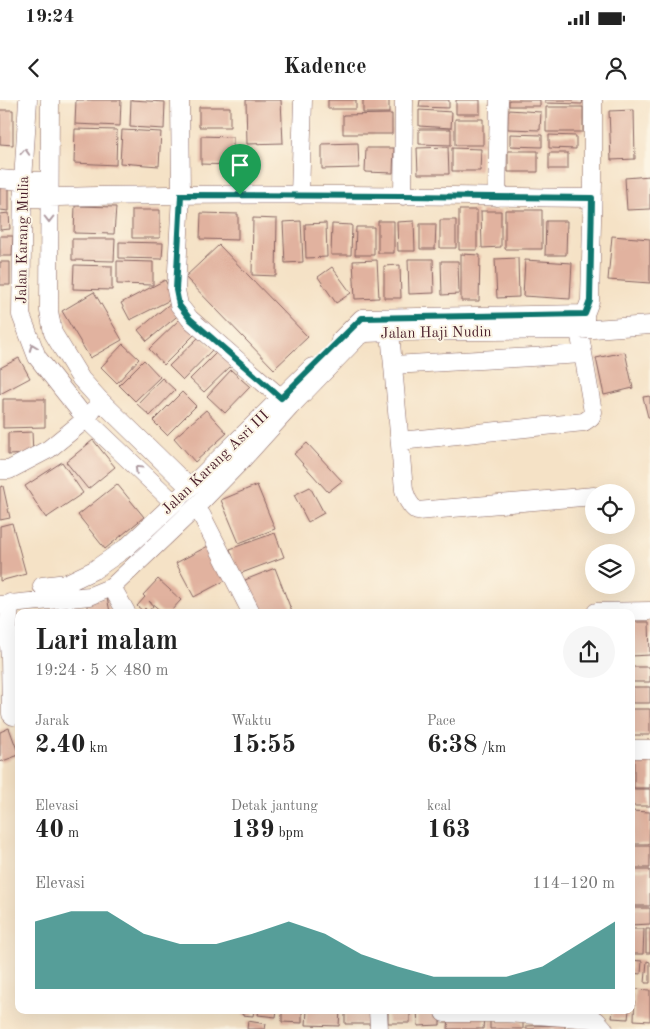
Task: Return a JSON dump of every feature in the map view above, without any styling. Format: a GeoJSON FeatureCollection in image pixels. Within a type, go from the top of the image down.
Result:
{"type":"FeatureCollection","features":[{"type":"Feature","properties":{"kind":"street","name":"Jalan Karang Mulia"},"geometry":{"type":"LineString","coordinates":[[28,100],[22,189],[21,315],[37,357],[86,419],[174,503]]}},
{"type":"Feature","properties":{"kind":"street","name":"Jalan Karang Mulia"},"geometry":{"type":"LineString","coordinates":[[50,100],[49,311],[53,333],[81,379],[189,487]]}},
{"type":"Feature","properties":{"kind":"street"},"geometry":{"type":"LineString","coordinates":[[180,100],[181,195],[176,290],[179,305],[202,331],[281,398]]}},
{"type":"Feature","properties":{"kind":"street"},"geometry":{"type":"LineString","coordinates":[[300,196],[303,100]]}},
{"type":"Feature","properties":{"kind":"street"},"geometry":{"type":"LineString","coordinates":[[403,196],[404,100]]}},
{"type":"Feature","properties":{"kind":"street"},"geometry":{"type":"LineString","coordinates":[[497,197],[499,100]]}},
{"type":"Feature","properties":{"kind":"street"},"geometry":{"type":"LineString","coordinates":[[400,441],[584,422],[591,417],[593,412],[583,354],[583,324],[590,301],[593,100]]}},
{"type":"Feature","properties":{"kind":"street"},"geometry":{"type":"LineString","coordinates":[[0,179],[22,189],[181,195],[592,198]]}},
{"type":"Feature","properties":{"kind":"street","name":"Jalan Karang Asri III"},"geometry":{"type":"LineString","coordinates":[[42,586],[67,583],[94,570],[127,547],[362,318],[583,324]]}},
{"type":"Feature","properties":{"kind":"street","name":"Jalan Haji Nudin"},"geometry":{"type":"LineString","coordinates":[[5,604],[90,596],[112,587],[196,507],[359,336],[366,333],[583,324],[650,325]]}},
{"type":"Feature","properties":{"kind":"street"},"geometry":{"type":"LineString","coordinates":[[390,332],[404,490],[411,506],[417,511],[585,497]]}},
{"type":"Feature","properties":{"kind":"street"},"geometry":{"type":"LineString","coordinates":[[394,365],[583,354]]}},
{"type":"Feature","properties":{"kind":"street"},"geometry":{"type":"LineString","coordinates":[[0,470],[9,470],[49,448],[86,419],[100,400]]}},
{"type":"Feature","properties":{"kind":"street"},"geometry":{"type":"LineString","coordinates":[[196,507],[250,609]]}},
{"type":"Feature","properties":{"kind":"street"},"geometry":{"type":"LineString","coordinates":[[112,587],[124,609]]}},
{"type":"Feature","properties":{"kind":"street"},"geometry":{"type":"LineString","coordinates":[[5,604],[10,658],[11,718]]}},
{"type":"Feature","properties":{"kind":"street"},"geometry":{"type":"LineString","coordinates":[[635,611],[650,611]]}},
{"type":"Feature","properties":{"kind":"street"},"geometry":{"type":"LineString","coordinates":[[635,749],[650,749]]}},
{"type":"Feature","properties":{"kind":"street"},"geometry":{"type":"LineString","coordinates":[[378,1014],[378,1029]]}},
{"type":"Feature","properties":{"kind":"street"},"geometry":{"type":"LineString","coordinates":[[520,1014],[594,1019],[604,1029]]}},
{"type":"Feature","properties":{"kind":"building"},"geometry":{"type":"Polygon","coordinates":[[[76,100],[121,100],[120,126],[75,124],[76,100]]]}},
{"type":"Feature","properties":{"kind":"building"},"geometry":{"type":"Polygon","coordinates":[[[131,100],[165,102],[164,129],[130,127],[131,100]]]}},
{"type":"Feature","properties":{"kind":"building"},"geometry":{"type":"Polygon","coordinates":[[[246,100],[281,100],[283,143],[247,144],[246,100]]]}},
{"type":"Feature","properties":{"kind":"building"},"geometry":{"type":"Polygon","coordinates":[[[328,100],[356,100],[356,109],[328,109],[328,100]]]}},
{"type":"Feature","properties":{"kind":"building"},"geometry":{"type":"Polygon","coordinates":[[[363,100],[389,100],[389,113],[363,113],[363,100]]]}},
{"type":"Feature","properties":{"kind":"building"},"geometry":{"type":"Polygon","coordinates":[[[420,100],[449,100],[449,108],[419,107],[420,100]]]}},
{"type":"Feature","properties":{"kind":"building"},"geometry":{"type":"Polygon","coordinates":[[[456,100],[480,100],[480,114],[456,114],[456,100]]]}},
{"type":"Feature","properties":{"kind":"building"},"geometry":{"type":"Polygon","coordinates":[[[509,100],[540,100],[540,106],[509,106],[509,100]]]}},
{"type":"Feature","properties":{"kind":"building"},"geometry":{"type":"Polygon","coordinates":[[[545,100],[583,100],[582,104],[545,103],[545,100]]]}},
{"type":"Feature","properties":{"kind":"building"},"geometry":{"type":"Polygon","coordinates":[[[199,107],[230,107],[230,127],[199,127],[199,107]]]}},
{"type":"Feature","properties":{"kind":"building"},"geometry":{"type":"Polygon","coordinates":[[[546,107],[583,107],[583,132],[546,132],[546,107]]]}},
{"type":"Feature","properties":{"kind":"building"},"geometry":{"type":"Polygon","coordinates":[[[0,110],[13,110],[13,145],[0,144],[0,110]]]}},
{"type":"Feature","properties":{"kind":"building"},"geometry":{"type":"Polygon","coordinates":[[[419,110],[452,112],[451,128],[419,126],[419,110]]]}},
{"type":"Feature","properties":{"kind":"building"},"geometry":{"type":"Polygon","coordinates":[[[508,110],[541,112],[540,130],[508,129],[508,110]]]}},
{"type":"Feature","properties":{"kind":"building"},"geometry":{"type":"Polygon","coordinates":[[[634,110],[635,159],[611,160],[609,111],[634,110]]]}},
{"type":"Feature","properties":{"kind":"building"},"geometry":{"type":"Polygon","coordinates":[[[392,114],[392,134],[343,134],[343,115],[392,114]]]}},
{"type":"Feature","properties":{"kind":"building"},"geometry":{"type":"Polygon","coordinates":[[[455,119],[483,119],[483,145],[455,145],[455,119]]]}},
{"type":"Feature","properties":{"kind":"building"},"geometry":{"type":"Polygon","coordinates":[[[75,129],[117,130],[116,165],[74,163],[75,129]]]}},
{"type":"Feature","properties":{"kind":"building"},"geometry":{"type":"Polygon","coordinates":[[[419,129],[451,129],[451,145],[419,144],[419,129]]]}},
{"type":"Feature","properties":{"kind":"building"},"geometry":{"type":"Polygon","coordinates":[[[122,130],[161,132],[159,166],[120,163],[122,130]]]}},
{"type":"Feature","properties":{"kind":"building"},"geometry":{"type":"Polygon","coordinates":[[[510,134],[542,135],[542,147],[510,146],[510,134]]]}},
{"type":"Feature","properties":{"kind":"building"},"geometry":{"type":"Polygon","coordinates":[[[549,135],[576,136],[576,149],[549,148],[549,135]]]}},
{"type":"Feature","properties":{"kind":"building"},"geometry":{"type":"Polygon","coordinates":[[[201,136],[233,137],[233,165],[201,164],[201,136]]]}},
{"type":"Feature","properties":{"kind":"building"},"geometry":{"type":"Polygon","coordinates":[[[358,143],[359,168],[322,169],[322,144],[358,143]]]}},
{"type":"Feature","properties":{"kind":"building"},"geometry":{"type":"Polygon","coordinates":[[[448,147],[449,174],[418,174],[417,148],[448,147]]]}},
{"type":"Feature","properties":{"kind":"building"},"geometry":{"type":"Polygon","coordinates":[[[366,148],[394,148],[393,173],[365,172],[366,148]]]}},
{"type":"Feature","properties":{"kind":"building"},"geometry":{"type":"Polygon","coordinates":[[[452,148],[481,149],[480,171],[452,171],[452,148]]]}},
{"type":"Feature","properties":{"kind":"building"},"geometry":{"type":"Polygon","coordinates":[[[508,151],[538,151],[538,172],[508,172],[508,151]]]}},
{"type":"Feature","properties":{"kind":"building"},"geometry":{"type":"Polygon","coordinates":[[[549,153],[568,153],[568,169],[549,169],[549,153]]]}},
{"type":"Feature","properties":{"kind":"building"},"geometry":{"type":"Polygon","coordinates":[[[650,176],[650,209],[627,210],[625,178],[650,176]]]}},
{"type":"Feature","properties":{"kind":"building"},"geometry":{"type":"Polygon","coordinates":[[[0,180],[9,181],[9,211],[0,210],[0,180]]]}},
{"type":"Feature","properties":{"kind":"building"},"geometry":{"type":"Polygon","coordinates":[[[75,206],[116,207],[114,234],[74,233],[75,206]]]}},
{"type":"Feature","properties":{"kind":"building"},"geometry":{"type":"Polygon","coordinates":[[[132,210],[160,210],[160,238],[132,238],[132,210]]]}},
{"type":"Feature","properties":{"kind":"building"},"geometry":{"type":"Polygon","coordinates":[[[459,210],[477,210],[477,250],[459,250],[459,210]]]}},
{"type":"Feature","properties":{"kind":"building"},"geometry":{"type":"Polygon","coordinates":[[[505,210],[542,210],[542,249],[505,249],[505,210]]]}},
{"type":"Feature","properties":{"kind":"building"},"geometry":{"type":"Polygon","coordinates":[[[481,211],[501,211],[501,247],[482,248],[481,211]]]}},
{"type":"Feature","properties":{"kind":"building"},"geometry":{"type":"Polygon","coordinates":[[[9,213],[10,229],[0,230],[0,214],[9,213]]]}},
{"type":"Feature","properties":{"kind":"building"},"geometry":{"type":"Polygon","coordinates":[[[201,213],[238,214],[238,240],[200,239],[201,213]]]}},
{"type":"Feature","properties":{"kind":"building"},"geometry":{"type":"Polygon","coordinates":[[[253,218],[277,219],[276,276],[252,275],[253,218]]]}},
{"type":"Feature","properties":{"kind":"building"},"geometry":{"type":"Polygon","coordinates":[[[440,220],[456,220],[456,248],[440,248],[440,220]]]}},
{"type":"Feature","properties":{"kind":"building"},"geometry":{"type":"Polygon","coordinates":[[[301,221],[303,262],[285,263],[283,222],[301,221]]]}},
{"type":"Feature","properties":{"kind":"building"},"geometry":{"type":"Polygon","coordinates":[[[378,221],[394,221],[394,253],[378,253],[378,221]]]}},
{"type":"Feature","properties":{"kind":"building"},"geometry":{"type":"Polygon","coordinates":[[[414,221],[415,251],[398,251],[397,222],[414,221]]]}},
{"type":"Feature","properties":{"kind":"building"},"geometry":{"type":"Polygon","coordinates":[[[546,221],[567,221],[566,255],[545,255],[546,221]]]}},
{"type":"Feature","properties":{"kind":"building"},"geometry":{"type":"Polygon","coordinates":[[[326,223],[327,257],[306,258],[305,224],[326,223]]]}},
{"type":"Feature","properties":{"kind":"building"},"geometry":{"type":"Polygon","coordinates":[[[332,224],[352,225],[351,255],[331,255],[332,224]]]}},
{"type":"Feature","properties":{"kind":"building"},"geometry":{"type":"Polygon","coordinates":[[[420,224],[436,224],[435,249],[420,249],[420,224]]]}},
{"type":"Feature","properties":{"kind":"building"},"geometry":{"type":"Polygon","coordinates":[[[356,227],[374,227],[374,255],[355,255],[356,227]]]}},
{"type":"Feature","properties":{"kind":"building"},"geometry":{"type":"Polygon","coordinates":[[[0,236],[13,236],[12,256],[0,256],[0,236]]]}},
{"type":"Feature","properties":{"kind":"building"},"geometry":{"type":"Polygon","coordinates":[[[612,236],[650,239],[650,283],[608,280],[612,236]]]}},
{"type":"Feature","properties":{"kind":"building"},"geometry":{"type":"Polygon","coordinates":[[[72,239],[115,239],[114,261],[72,260],[72,239]]]}},
{"type":"Feature","properties":{"kind":"building"},"geometry":{"type":"Polygon","coordinates":[[[119,242],[163,243],[162,259],[119,258],[119,242]]]}},
{"type":"Feature","properties":{"kind":"building"},"geometry":{"type":"Polygon","coordinates":[[[219,245],[308,337],[274,369],[185,277],[219,245]]]}},
{"type":"Feature","properties":{"kind":"building"},"geometry":{"type":"Polygon","coordinates":[[[461,254],[480,255],[479,301],[461,301],[461,254]]]}},
{"type":"Feature","properties":{"kind":"building"},"geometry":{"type":"Polygon","coordinates":[[[518,258],[519,297],[497,298],[495,259],[518,258]]]}},
{"type":"Feature","properties":{"kind":"building"},"geometry":{"type":"Polygon","coordinates":[[[408,259],[433,259],[434,293],[409,294],[408,259]]]}},
{"type":"Feature","properties":{"kind":"building"},"geometry":{"type":"Polygon","coordinates":[[[377,260],[379,298],[355,299],[353,261],[377,260]]]}},
{"type":"Feature","properties":{"kind":"building"},"geometry":{"type":"Polygon","coordinates":[[[525,260],[572,263],[570,299],[523,296],[525,260]]]}},
{"type":"Feature","properties":{"kind":"building"},"geometry":{"type":"Polygon","coordinates":[[[117,261],[153,262],[153,285],[117,284],[117,261]]]}},
{"type":"Feature","properties":{"kind":"building"},"geometry":{"type":"Polygon","coordinates":[[[441,261],[458,261],[459,294],[442,295],[441,261]]]}},
{"type":"Feature","properties":{"kind":"building"},"geometry":{"type":"Polygon","coordinates":[[[0,262],[10,262],[10,285],[0,285],[0,262]]]}},
{"type":"Feature","properties":{"kind":"building"},"geometry":{"type":"Polygon","coordinates":[[[74,265],[112,266],[112,290],[73,289],[74,265]]]}},
{"type":"Feature","properties":{"kind":"building"},"geometry":{"type":"Polygon","coordinates":[[[400,265],[401,298],[384,298],[384,266],[400,265]]]}},
{"type":"Feature","properties":{"kind":"building"},"geometry":{"type":"Polygon","coordinates":[[[332,267],[351,293],[336,303],[318,277],[332,267]]]}},
{"type":"Feature","properties":{"kind":"building"},"geometry":{"type":"Polygon","coordinates":[[[165,280],[174,298],[130,320],[121,303],[165,280]]]}},
{"type":"Feature","properties":{"kind":"building"},"geometry":{"type":"Polygon","coordinates":[[[94,292],[122,340],[90,358],[62,311],[94,292]]]}},
{"type":"Feature","properties":{"kind":"building"},"geometry":{"type":"Polygon","coordinates":[[[172,302],[181,313],[147,341],[138,330],[172,302]]]}},
{"type":"Feature","properties":{"kind":"building"},"geometry":{"type":"Polygon","coordinates":[[[182,317],[197,332],[164,365],[149,349],[182,317]]]}},
{"type":"Feature","properties":{"kind":"building"},"geometry":{"type":"Polygon","coordinates":[[[200,336],[213,349],[183,380],[169,366],[200,336]]]}},
{"type":"Feature","properties":{"kind":"building"},"geometry":{"type":"Polygon","coordinates":[[[123,344],[139,359],[117,383],[101,367],[123,344]]]}},
{"type":"Feature","properties":{"kind":"building"},"geometry":{"type":"Polygon","coordinates":[[[218,351],[232,365],[204,392],[190,379],[218,351]]]}},
{"type":"Feature","properties":{"kind":"building"},"geometry":{"type":"Polygon","coordinates":[[[625,352],[633,388],[604,395],[596,358],[625,352]]]}},
{"type":"Feature","properties":{"kind":"building"},"geometry":{"type":"Polygon","coordinates":[[[19,358],[30,378],[0,394],[0,368],[19,358]]]}},
{"type":"Feature","properties":{"kind":"building"},"geometry":{"type":"Polygon","coordinates":[[[144,360],[160,377],[135,401],[119,385],[144,360]]]}},
{"type":"Feature","properties":{"kind":"building"},"geometry":{"type":"Polygon","coordinates":[[[231,370],[250,387],[225,413],[207,396],[231,370]]]}},
{"type":"Feature","properties":{"kind":"building"},"geometry":{"type":"Polygon","coordinates":[[[162,378],[175,390],[150,416],[137,404],[162,378]]]}},
{"type":"Feature","properties":{"kind":"building"},"geometry":{"type":"Polygon","coordinates":[[[182,392],[196,406],[167,435],[153,421],[182,392]]]}},
{"type":"Feature","properties":{"kind":"building"},"geometry":{"type":"Polygon","coordinates":[[[650,396],[650,417],[648,417],[643,397],[650,396]]]}},
{"type":"Feature","properties":{"kind":"building"},"geometry":{"type":"Polygon","coordinates":[[[3,399],[45,399],[45,427],[3,428],[3,399]]]}},
{"type":"Feature","properties":{"kind":"building"},"geometry":{"type":"Polygon","coordinates":[[[206,410],[227,433],[195,462],[174,438],[206,410]]]}},
{"type":"Feature","properties":{"kind":"building"},"geometry":{"type":"Polygon","coordinates":[[[32,432],[33,454],[8,455],[8,433],[32,432]]]}},
{"type":"Feature","properties":{"kind":"building"},"geometry":{"type":"Polygon","coordinates":[[[93,440],[115,467],[88,489],[66,462],[93,440]]]}},
{"type":"Feature","properties":{"kind":"building"},"geometry":{"type":"Polygon","coordinates":[[[307,443],[342,481],[328,492],[294,454],[307,443]]]}},
{"type":"Feature","properties":{"kind":"building"},"geometry":{"type":"Polygon","coordinates":[[[62,462],[83,493],[46,518],[25,486],[62,462]]]}},
{"type":"Feature","properties":{"kind":"building"},"geometry":{"type":"Polygon","coordinates":[[[117,484],[144,517],[105,549],[78,515],[117,484]]]}},
{"type":"Feature","properties":{"kind":"building"},"geometry":{"type":"Polygon","coordinates":[[[257,485],[275,529],[239,543],[221,500],[257,485]]]}},
{"type":"Feature","properties":{"kind":"building"},"geometry":{"type":"Polygon","coordinates":[[[3,486],[10,518],[0,520],[0,487],[3,486]]]}},
{"type":"Feature","properties":{"kind":"building"},"geometry":{"type":"Polygon","coordinates":[[[310,487],[324,513],[308,522],[294,495],[310,487]]]}},
{"type":"Feature","properties":{"kind":"building"},"geometry":{"type":"Polygon","coordinates":[[[12,523],[26,574],[0,581],[0,526],[12,523]]]}},
{"type":"Feature","properties":{"kind":"building"},"geometry":{"type":"Polygon","coordinates":[[[275,533],[284,557],[239,574],[230,549],[275,533]]]}},
{"type":"Feature","properties":{"kind":"building"},"geometry":{"type":"Polygon","coordinates":[[[210,545],[228,579],[194,597],[176,563],[210,545]]]}},
{"type":"Feature","properties":{"kind":"building"},"geometry":{"type":"Polygon","coordinates":[[[275,568],[291,609],[257,609],[245,580],[275,568]]]}},
{"type":"Feature","properties":{"kind":"building"},"geometry":{"type":"Polygon","coordinates":[[[158,579],[181,600],[173,609],[158,609],[149,601],[153,606],[150,609],[141,609],[137,606],[145,597],[143,595],[158,579]]]}},
{"type":"Feature","properties":{"kind":"building"},"geometry":{"type":"Polygon","coordinates":[[[107,597],[109,609],[88,609],[87,601],[107,597]]]}},
{"type":"Feature","properties":{"kind":"building"},"geometry":{"type":"Polygon","coordinates":[[[635,622],[649,622],[650,655],[635,656],[635,622]]]}},
{"type":"Feature","properties":{"kind":"building"},"geometry":{"type":"Polygon","coordinates":[[[635,667],[650,667],[650,682],[635,682],[635,667]]]}},
{"type":"Feature","properties":{"kind":"building"},"geometry":{"type":"Polygon","coordinates":[[[635,687],[650,687],[650,703],[635,703],[635,687]]]}},
{"type":"Feature","properties":{"kind":"building"},"geometry":{"type":"Polygon","coordinates":[[[635,709],[650,709],[650,735],[635,735],[635,709]]]}},
{"type":"Feature","properties":{"kind":"building"},"geometry":{"type":"Polygon","coordinates":[[[9,728],[15,744],[15,756],[0,762],[0,732],[9,728]]]}},
{"type":"Feature","properties":{"kind":"building"},"geometry":{"type":"Polygon","coordinates":[[[635,752],[650,752],[650,788],[635,788],[635,752]]]}},
{"type":"Feature","properties":{"kind":"building"},"geometry":{"type":"Polygon","coordinates":[[[635,789],[650,789],[650,806],[635,806],[635,789]]]}},
{"type":"Feature","properties":{"kind":"building"},"geometry":{"type":"Polygon","coordinates":[[[635,811],[650,812],[649,844],[635,844],[635,811]]]}},
{"type":"Feature","properties":{"kind":"building"},"geometry":{"type":"Polygon","coordinates":[[[635,846],[650,846],[650,868],[635,868],[635,846]]]}},
{"type":"Feature","properties":{"kind":"building"},"geometry":{"type":"Polygon","coordinates":[[[635,870],[650,870],[650,906],[635,906],[635,870]]]}},
{"type":"Feature","properties":{"kind":"building"},"geometry":{"type":"Polygon","coordinates":[[[635,908],[650,908],[650,924],[635,925],[635,908]]]}},
{"type":"Feature","properties":{"kind":"building"},"geometry":{"type":"Polygon","coordinates":[[[635,929],[644,929],[643,954],[635,954],[635,929]]]}},
{"type":"Feature","properties":{"kind":"building"},"geometry":{"type":"Polygon","coordinates":[[[646,929],[650,929],[650,953],[646,953],[646,929]]]}},
{"type":"Feature","properties":{"kind":"building"},"geometry":{"type":"Polygon","coordinates":[[[635,960],[642,961],[641,974],[635,973],[635,960]]]}},
{"type":"Feature","properties":{"kind":"building"},"geometry":{"type":"Polygon","coordinates":[[[647,961],[650,962],[650,983],[645,983],[647,961]]]}},
{"type":"Feature","properties":{"kind":"building"},"geometry":{"type":"Polygon","coordinates":[[[635,989],[650,990],[650,1021],[634,1020],[635,989]]]}},
{"type":"Feature","properties":{"kind":"building"},"geometry":{"type":"Polygon","coordinates":[[[242,1014],[253,1014],[253,1016],[242,1014]]]}},
{"type":"Feature","properties":{"kind":"building"},"geometry":{"type":"Polygon","coordinates":[[[258,1014],[276,1014],[276,1017],[258,1014]]]}},
{"type":"Feature","properties":{"kind":"building"},"geometry":{"type":"Polygon","coordinates":[[[282,1014],[302,1014],[302,1023],[282,1022],[282,1014]]]}},
{"type":"Feature","properties":{"kind":"building"},"geometry":{"type":"Polygon","coordinates":[[[307,1014],[340,1014],[339,1026],[306,1025],[307,1014]]]}},
{"type":"Feature","properties":{"kind":"building"},"geometry":{"type":"Polygon","coordinates":[[[345,1014],[375,1014],[375,1024],[345,1024],[345,1014]]]}},
{"type":"Feature","properties":{"kind":"building"},"geometry":{"type":"Polygon","coordinates":[[[388,1014],[410,1014],[410,1023],[388,1023],[388,1014]]]}},
{"type":"Feature","properties":{"kind":"building"},"geometry":{"type":"Polygon","coordinates":[[[417,1014],[440,1014],[440,1025],[418,1026],[417,1014]]]}},
{"type":"Feature","properties":{"kind":"building"},"geometry":{"type":"Polygon","coordinates":[[[612,1014],[629,1014],[628,1019],[612,1018],[612,1014]]]}},
{"type":"Feature","properties":{"kind":"building"},"geometry":{"type":"Polygon","coordinates":[[[449,1015],[484,1016],[483,1029],[448,1029],[449,1015]]]}},
{"type":"Feature","properties":{"kind":"building"},"geometry":{"type":"Polygon","coordinates":[[[248,1021],[266,1024],[265,1029],[247,1029],[248,1021]]]}},
{"type":"Feature","properties":{"kind":"building"},"geometry":{"type":"Polygon","coordinates":[[[490,1021],[523,1022],[523,1029],[490,1029],[490,1021]]]}},
{"type":"Feature","properties":{"kind":"building"},"geometry":{"type":"Polygon","coordinates":[[[565,1025],[565,1029],[526,1029],[526,1026],[565,1025]]]}},
{"type":"Feature","properties":{"kind":"route"},"geometry":{"type":"LineString","coordinates":[[181,195],[240,195],[592,198],[590,301],[585,314],[362,318],[281,398],[202,331],[179,305],[176,290],[181,195]]}}]}
